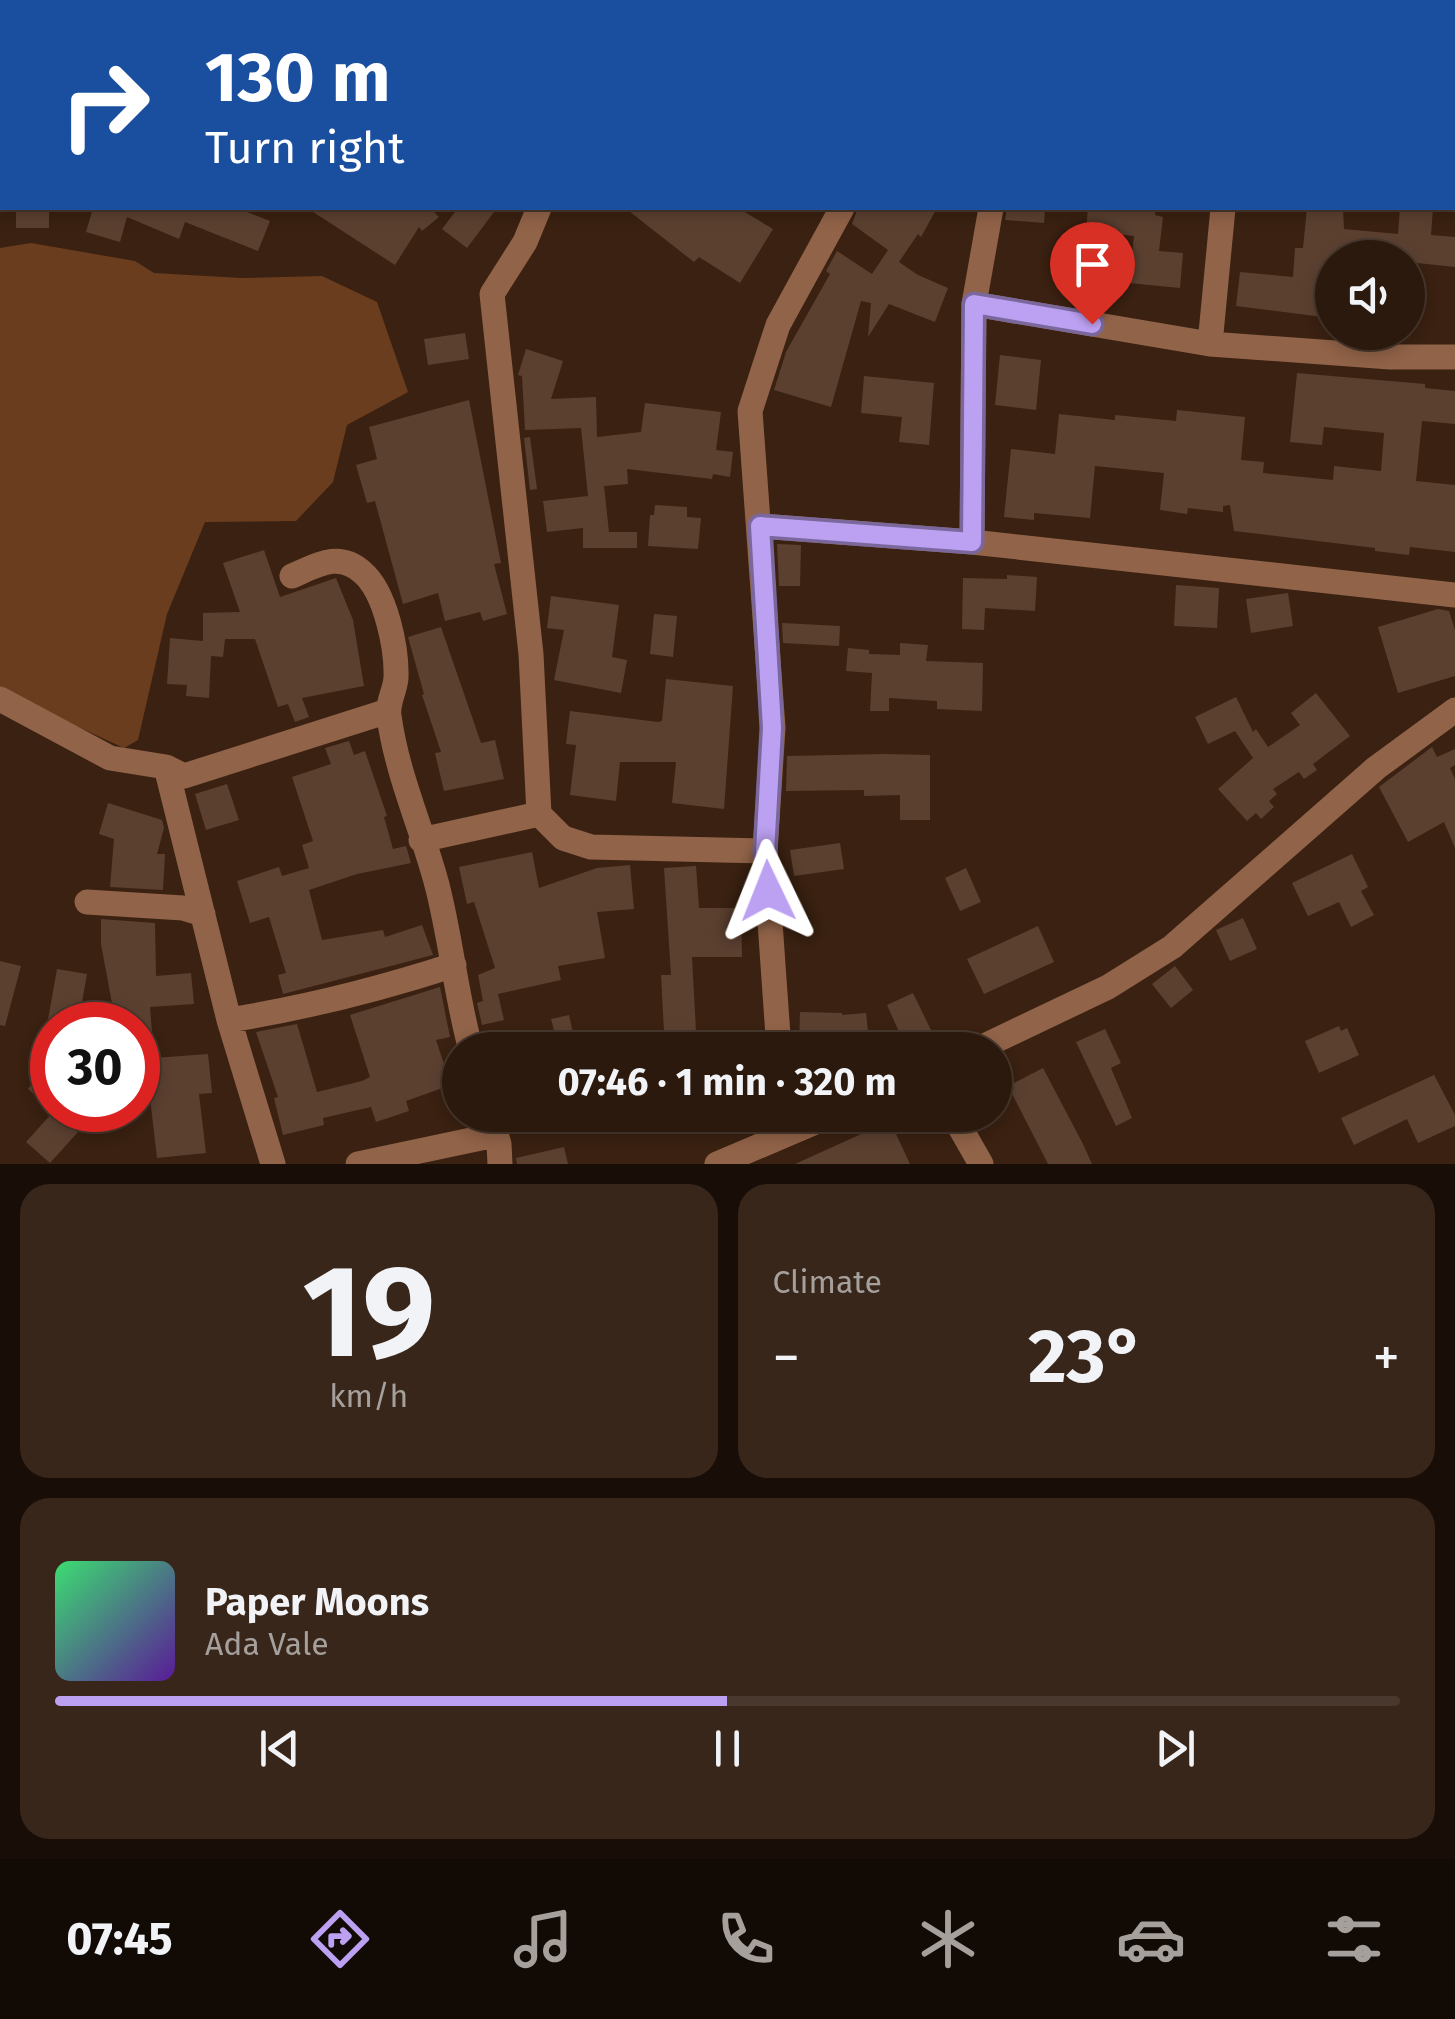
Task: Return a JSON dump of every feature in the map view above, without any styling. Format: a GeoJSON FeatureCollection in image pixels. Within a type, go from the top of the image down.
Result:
{"type":"FeatureCollection","features":[{"type":"Feature","properties":{"kind":"street"},"geometry":{"type":"LineString","coordinates":[[538,210],[525,242],[492,294],[532,654],[538,814],[563,838],[590,846],[765,852]]}},
{"type":"Feature","properties":{"kind":"street"},"geometry":{"type":"LineString","coordinates":[[778,1032],[765,852],[772,728],[750,411],[778,325],[841,210]]}},
{"type":"Feature","properties":{"kind":"street"},"geometry":{"type":"LineString","coordinates":[[972,542],[974,304],[991,210]]}},
{"type":"Feature","properties":{"kind":"street"},"geometry":{"type":"LineString","coordinates":[[1210,344],[1223,210]]}},
{"type":"Feature","properties":{"kind":"street"},"geometry":{"type":"LineString","coordinates":[[974,304],[1210,344],[1390,357],[1455,357]]}},
{"type":"Feature","properties":{"kind":"street"},"geometry":{"type":"LineString","coordinates":[[760,526],[972,542],[1455,594]]}},
{"type":"Feature","properties":{"kind":"street"},"geometry":{"type":"LineString","coordinates":[[292,576],[326,561],[342,560],[365,573],[396,644],[396,684],[388,710],[406,795],[436,882],[467,1032]]}},
{"type":"Feature","properties":{"kind":"street"},"geometry":{"type":"LineString","coordinates":[[0,699],[110,758],[166,767],[184,776],[388,710]]}},
{"type":"Feature","properties":{"kind":"street"},"geometry":{"type":"LineString","coordinates":[[1012,1033],[1108,988],[1172,947],[1376,768],[1455,710]]}},
{"type":"Feature","properties":{"kind":"street"},"geometry":{"type":"LineString","coordinates":[[166,767],[228,1020],[273,1164]]}},
{"type":"Feature","properties":{"kind":"street"},"geometry":{"type":"LineString","coordinates":[[422,840],[538,814]]}},
{"type":"Feature","properties":{"kind":"street"},"geometry":{"type":"LineString","coordinates":[[87,902],[183,908],[203,914]]}},
{"type":"Feature","properties":{"kind":"street"},"geometry":{"type":"LineString","coordinates":[[228,1020],[292,1010],[396,984],[454,964]]}},
{"type":"Feature","properties":{"kind":"street"},"geometry":{"type":"LineString","coordinates":[[358,1164],[468,1132]]}},
{"type":"Feature","properties":{"kind":"street"},"geometry":{"type":"LineString","coordinates":[[495,1132],[500,1144],[500,1164]]}},
{"type":"Feature","properties":{"kind":"street"},"geometry":{"type":"LineString","coordinates":[[716,1164],[772,1132]]}},
{"type":"Feature","properties":{"kind":"street"},"geometry":{"type":"LineString","coordinates":[[963,1132],[982,1164]]}},
{"type":"Feature","properties":{"kind":"shaded area"},"geometry":{"type":"Polygon","coordinates":[[[31,243],[135,261],[154,273],[241,278],[322,276],[377,302],[408,392],[347,425],[333,482],[296,521],[205,522],[167,614],[138,740],[124,748],[0,691],[0,248],[31,243]]]}},
{"type":"Feature","properties":{"kind":"building"},"geometry":{"type":"Polygon","coordinates":[[[16,210],[49,210],[49,228],[16,228],[16,210]]]}},
{"type":"Feature","properties":{"kind":"building"},"geometry":{"type":"Polygon","coordinates":[[[92,210],[242,210],[270,221],[258,251],[185,222],[179,239],[127,217],[120,242],[86,232],[92,210]]]}},
{"type":"Feature","properties":{"kind":"building"},"geometry":{"type":"Polygon","coordinates":[[[310,210],[432,210],[439,217],[422,231],[419,227],[395,265],[310,210]]]}},
{"type":"Feature","properties":{"kind":"building"},"geometry":{"type":"Polygon","coordinates":[[[456,210],[496,210],[467,248],[442,229],[456,210]]]}},
{"type":"Feature","properties":{"kind":"building"},"geometry":{"type":"Polygon","coordinates":[[[628,210],[741,210],[773,229],[740,283],[699,257],[694,262],[628,210]]]}},
{"type":"Feature","properties":{"kind":"building"},"geometry":{"type":"Polygon","coordinates":[[[857,210],[936,210],[921,237],[918,234],[899,262],[948,288],[935,322],[889,304],[868,337],[871,303],[861,301],[831,407],[774,390],[786,352],[830,274],[826,271],[837,251],[872,274],[888,250],[852,224],[857,210]]]}},
{"type":"Feature","properties":{"kind":"building"},"geometry":{"type":"Polygon","coordinates":[[[1007,210],[1045,210],[1044,223],[1005,220],[1007,210]]]}},
{"type":"Feature","properties":{"kind":"building"},"geometry":{"type":"Polygon","coordinates":[[[1088,210],[1155,210],[1155,215],[1163,217],[1159,251],[1183,253],[1180,288],[1129,283],[1134,236],[1086,231],[1088,210]]]}},
{"type":"Feature","properties":{"kind":"building"},"geometry":{"type":"Polygon","coordinates":[[[1307,210],[1343,210],[1344,229],[1398,234],[1400,210],[1433,210],[1431,235],[1455,237],[1455,267],[1425,264],[1425,240],[1315,240],[1315,316],[1236,306],[1240,272],[1293,277],[1295,248],[1303,248],[1307,210]]]}},
{"type":"Feature","properties":{"kind":"building"},"geometry":{"type":"Polygon","coordinates":[[[465,333],[469,359],[428,365],[424,339],[465,333]]]}},
{"type":"Feature","properties":{"kind":"building"},"geometry":{"type":"Polygon","coordinates":[[[526,349],[563,361],[551,399],[596,397],[597,437],[641,432],[645,403],[721,412],[716,450],[733,452],[730,477],[713,474],[712,479],[627,469],[628,484],[604,486],[609,532],[637,532],[637,548],[583,548],[583,528],[547,532],[543,501],[588,496],[581,428],[525,430],[522,376],[518,375],[526,349]]]}},
{"type":"Feature","properties":{"kind":"building"},"geometry":{"type":"Polygon","coordinates":[[[1000,355],[1041,360],[1036,410],[995,405],[1000,355]]]}},
{"type":"Feature","properties":{"kind":"building"},"geometry":{"type":"Polygon","coordinates":[[[1297,373],[1425,384],[1425,388],[1455,391],[1455,424],[1422,421],[1416,481],[1455,485],[1455,552],[1410,547],[1409,555],[1234,531],[1230,505],[1223,506],[1223,512],[1188,508],[1187,514],[1160,510],[1164,473],[1095,466],[1090,518],[1034,513],[1034,520],[1004,517],[1011,449],[1055,454],[1059,414],[1176,421],[1177,410],[1245,417],[1241,460],[1264,462],[1263,473],[1333,480],[1334,466],[1381,471],[1384,433],[1324,427],[1322,445],[1290,442],[1297,373]]]}},
{"type":"Feature","properties":{"kind":"building"},"geometry":{"type":"Polygon","coordinates":[[[864,376],[934,383],[929,445],[899,442],[902,417],[861,413],[864,376]]]}},
{"type":"Feature","properties":{"kind":"building"},"geometry":{"type":"Polygon","coordinates":[[[469,400],[501,563],[494,564],[507,614],[483,621],[480,612],[445,621],[438,593],[403,604],[375,501],[367,503],[356,465],[377,459],[369,427],[469,400]]]}},
{"type":"Feature","properties":{"kind":"building"},"geometry":{"type":"Polygon","coordinates":[[[530,437],[537,489],[530,490],[524,438],[530,437]]]}},
{"type":"Feature","properties":{"kind":"building"},"geometry":{"type":"Polygon","coordinates":[[[655,505],[687,507],[687,517],[701,518],[698,549],[648,546],[650,515],[654,515],[655,505]]]}},
{"type":"Feature","properties":{"kind":"building"},"geometry":{"type":"Polygon","coordinates":[[[777,544],[801,545],[800,586],[779,586],[777,544]]]}},
{"type":"Feature","properties":{"kind":"building"},"geometry":{"type":"Polygon","coordinates":[[[264,550],[280,597],[336,578],[353,620],[364,686],[302,698],[309,717],[295,722],[288,704],[278,707],[255,639],[225,639],[223,657],[211,656],[209,698],[186,696],[187,685],[167,684],[170,638],[203,641],[203,613],[240,612],[223,563],[264,550]]]}},
{"type":"Feature","properties":{"kind":"building"},"geometry":{"type":"Polygon","coordinates":[[[1007,575],[1037,577],[1035,611],[985,608],[984,630],[962,629],[963,578],[1007,579],[1007,575]]]}},
{"type":"Feature","properties":{"kind":"building"},"geometry":{"type":"Polygon","coordinates":[[[1176,585],[1219,588],[1217,628],[1174,626],[1176,585]]]}},
{"type":"Feature","properties":{"kind":"building"},"geometry":{"type":"Polygon","coordinates":[[[1288,593],[1293,626],[1251,633],[1246,599],[1288,593]]]}},
{"type":"Feature","properties":{"kind":"building"},"geometry":{"type":"Polygon","coordinates":[[[551,596],[619,605],[612,657],[627,660],[621,693],[554,680],[564,630],[547,628],[551,596]]]}},
{"type":"Feature","properties":{"kind":"building"},"geometry":{"type":"Polygon","coordinates":[[[1438,609],[1449,611],[1455,630],[1455,676],[1398,693],[1378,627],[1438,609]]]}},
{"type":"Feature","properties":{"kind":"building"},"geometry":{"type":"Polygon","coordinates":[[[654,614],[677,616],[673,657],[650,654],[654,614]]]}},
{"type":"Feature","properties":{"kind":"building"},"geometry":{"type":"Polygon","coordinates":[[[782,623],[840,626],[839,646],[783,643],[782,623]]]}},
{"type":"Feature","properties":{"kind":"building"},"geometry":{"type":"Polygon","coordinates":[[[441,627],[481,743],[495,740],[504,779],[444,791],[435,753],[441,752],[408,637],[441,627]]]}},
{"type":"Feature","properties":{"kind":"building"},"geometry":{"type":"Polygon","coordinates":[[[900,643],[928,645],[926,661],[983,663],[982,711],[937,709],[937,701],[889,698],[889,711],[870,711],[872,673],[846,671],[848,648],[869,650],[869,654],[900,655],[900,643]]]}},
{"type":"Feature","properties":{"kind":"building"},"geometry":{"type":"Polygon","coordinates":[[[666,679],[733,686],[724,809],[672,803],[676,762],[620,762],[616,801],[570,795],[576,745],[566,744],[570,711],[662,721],[666,679]]]}},
{"type":"Feature","properties":{"kind":"building"},"geometry":{"type":"Polygon","coordinates":[[[1316,693],[1350,736],[1313,764],[1317,770],[1304,779],[1299,772],[1273,789],[1277,794],[1269,801],[1274,807],[1261,819],[1256,813],[1247,821],[1218,789],[1253,758],[1235,731],[1208,744],[1195,717],[1236,697],[1253,732],[1256,729],[1268,747],[1300,725],[1291,713],[1316,693]]]}},
{"type":"Feature","properties":{"kind":"building"},"geometry":{"type":"Polygon","coordinates":[[[349,741],[354,755],[365,751],[387,816],[384,817],[393,849],[406,846],[411,863],[357,874],[309,890],[322,940],[383,930],[385,937],[422,925],[433,955],[283,994],[278,975],[286,973],[269,917],[250,923],[237,881],[279,867],[282,876],[309,868],[302,845],[313,841],[292,777],[331,764],[325,748],[349,741]]]}},
{"type":"Feature","properties":{"kind":"building"},"geometry":{"type":"Polygon","coordinates":[[[1432,747],[1437,757],[1455,749],[1455,765],[1450,768],[1455,779],[1455,848],[1444,822],[1408,842],[1379,787],[1432,747]]]}},
{"type":"Feature","properties":{"kind":"building"},"geometry":{"type":"Polygon","coordinates":[[[930,755],[930,820],[900,820],[900,795],[864,796],[864,790],[786,791],[787,756],[930,755]]]}},
{"type":"Feature","properties":{"kind":"building"},"geometry":{"type":"Polygon","coordinates":[[[227,784],[239,820],[206,830],[195,794],[227,784]]]}},
{"type":"Feature","properties":{"kind":"building"},"geometry":{"type":"Polygon","coordinates":[[[108,803],[162,820],[164,828],[157,854],[165,854],[163,890],[110,887],[114,839],[99,834],[108,803]]]}},
{"type":"Feature","properties":{"kind":"building"},"geometry":{"type":"Polygon","coordinates":[[[840,843],[844,869],[794,876],[790,850],[840,843]]]}},
{"type":"Feature","properties":{"kind":"building"},"geometry":{"type":"Polygon","coordinates":[[[532,852],[539,888],[597,868],[630,865],[634,909],[597,912],[605,958],[558,966],[561,980],[498,994],[504,1020],[482,1025],[477,1003],[483,1001],[478,975],[495,968],[474,902],[467,904],[459,867],[532,852]]]}},
{"type":"Feature","properties":{"kind":"building"},"geometry":{"type":"Polygon","coordinates":[[[1352,854],[1368,887],[1361,891],[1374,915],[1351,927],[1339,902],[1308,916],[1292,883],[1352,854]]]}},
{"type":"Feature","properties":{"kind":"building"},"geometry":{"type":"Polygon","coordinates":[[[696,866],[699,908],[741,908],[742,957],[692,957],[696,1032],[664,1032],[661,975],[671,975],[664,868],[696,866]]]}},
{"type":"Feature","properties":{"kind":"building"},"geometry":{"type":"Polygon","coordinates":[[[966,868],[981,902],[960,911],[945,878],[966,868]]]}},
{"type":"Feature","properties":{"kind":"building"},"geometry":{"type":"Polygon","coordinates":[[[1243,918],[1257,949],[1230,961],[1216,930],[1243,918]]]}},
{"type":"Feature","properties":{"kind":"building"},"geometry":{"type":"Polygon","coordinates":[[[101,919],[155,923],[156,976],[191,973],[194,1004],[160,1006],[160,1002],[112,1002],[101,944],[101,919]]]}},
{"type":"Feature","properties":{"kind":"building"},"geometry":{"type":"Polygon","coordinates":[[[1038,926],[1054,962],[984,994],[967,959],[1038,926]]]}},
{"type":"Feature","properties":{"kind":"building"},"geometry":{"type":"Polygon","coordinates":[[[0,961],[21,966],[5,1026],[0,1025],[0,961]]]}},
{"type":"Feature","properties":{"kind":"building"},"geometry":{"type":"Polygon","coordinates":[[[1175,966],[1193,990],[1171,1008],[1152,984],[1175,966]]]}},
{"type":"Feature","properties":{"kind":"building"},"geometry":{"type":"Polygon","coordinates":[[[57,969],[87,974],[82,1002],[51,1002],[57,969]]]}},
{"type":"Feature","properties":{"kind":"building"},"geometry":{"type":"Polygon","coordinates":[[[440,987],[449,1032],[442,1032],[442,1039],[436,1040],[442,1058],[442,1088],[406,1101],[409,1111],[376,1122],[371,1107],[323,1118],[324,1125],[283,1135],[274,1098],[278,1097],[256,1032],[297,1024],[317,1092],[370,1077],[350,1015],[440,987]]]}},
{"type":"Feature","properties":{"kind":"building"},"geometry":{"type":"Polygon","coordinates":[[[913,993],[931,1030],[899,1032],[887,1005],[913,993]]]}},
{"type":"Feature","properties":{"kind":"building"},"geometry":{"type":"Polygon","coordinates":[[[800,1012],[866,1013],[868,1032],[799,1032],[800,1012]]]}},
{"type":"Feature","properties":{"kind":"building"},"geometry":{"type":"Polygon","coordinates":[[[569,1015],[573,1032],[554,1032],[551,1019],[569,1015]]]}},
{"type":"Feature","properties":{"kind":"building"},"geometry":{"type":"Polygon","coordinates":[[[1339,1026],[1341,1031],[1347,1028],[1359,1055],[1319,1073],[1305,1041],[1339,1026]]]}},
{"type":"Feature","properties":{"kind":"building"},"geometry":{"type":"Polygon","coordinates":[[[1105,1029],[1121,1063],[1111,1068],[1132,1118],[1116,1126],[1076,1042],[1105,1029]]]}},
{"type":"Feature","properties":{"kind":"building"},"geometry":{"type":"Polygon","coordinates":[[[208,1054],[212,1093],[199,1094],[206,1153],[157,1158],[154,1132],[160,1132],[160,1058],[208,1054]]]}},
{"type":"Feature","properties":{"kind":"building"},"geometry":{"type":"Polygon","coordinates":[[[1043,1068],[1092,1164],[1048,1164],[1012,1094],[1012,1084],[1043,1068]]]}},
{"type":"Feature","properties":{"kind":"building"},"geometry":{"type":"Polygon","coordinates":[[[1434,1075],[1455,1115],[1455,1126],[1418,1143],[1407,1119],[1354,1145],[1341,1118],[1434,1075]]]}},
{"type":"Feature","properties":{"kind":"building"},"geometry":{"type":"Polygon","coordinates":[[[35,1132],[78,1132],[50,1163],[26,1142],[35,1132]]]}},
{"type":"Feature","properties":{"kind":"building"},"geometry":{"type":"Polygon","coordinates":[[[866,1132],[895,1132],[910,1164],[795,1164],[866,1132]]]}},
{"type":"Feature","properties":{"kind":"building"},"geometry":{"type":"Polygon","coordinates":[[[564,1147],[568,1164],[517,1164],[516,1158],[564,1147]]]}},
{"type":"Feature","properties":{"kind":"route"},"geometry":{"type":"LineString","coordinates":[[768,891],[765,852],[772,728],[760,526],[972,542],[974,304],[1092,324]]}}]}
